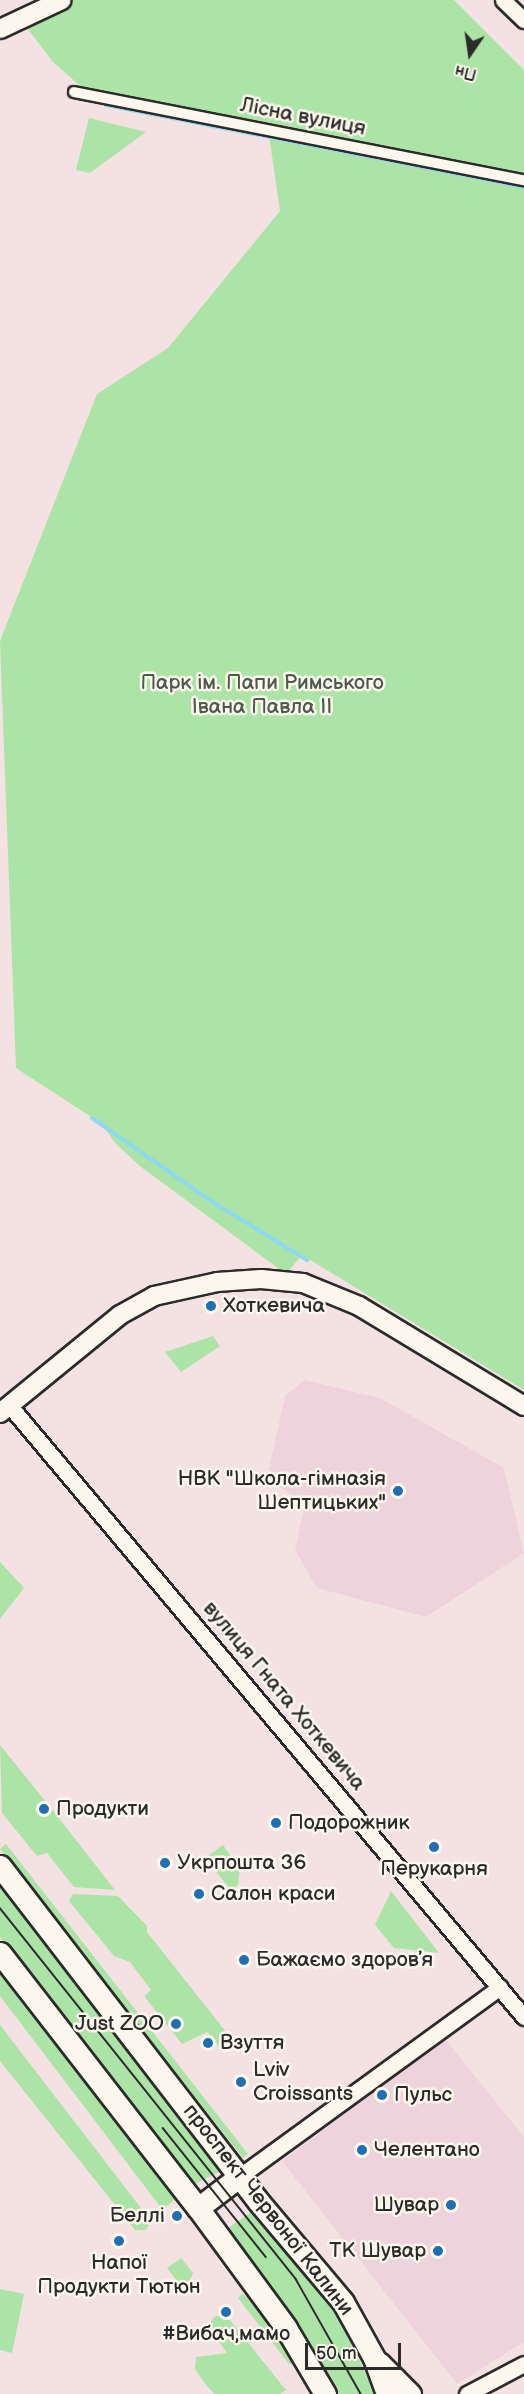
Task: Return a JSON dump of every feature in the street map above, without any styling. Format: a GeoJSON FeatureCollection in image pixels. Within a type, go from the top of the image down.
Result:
{"type":"FeatureCollection","features":[{"type":"Feature","properties":{"kind":"main road","name":"проспект Червоної Калини"},"geometry":{"type":"LineString","coordinates":[[0,1866],[240,2176],[343,2302],[374,2358],[387,2394]]}},
{"type":"Feature","properties":{"kind":"main road"},"geometry":{"type":"LineString","coordinates":[[0,1953],[198,2208],[286,2328],[324,2394]]}},
{"type":"Feature","properties":{"kind":"main road"},"geometry":{"type":"LineString","coordinates":[[198,2208],[240,2176]]}},
{"type":"Feature","properties":{"kind":"main road"},"geometry":{"type":"LineString","coordinates":[[374,2358],[410,2394]]}},
{"type":"Feature","properties":{"kind":"street"},"geometry":{"type":"LineString","coordinates":[[0,29],[62,0]]}},
{"type":"Feature","properties":{"kind":"street"},"geometry":{"type":"LineString","coordinates":[[503,0],[524,20]]}},
{"type":"Feature","properties":{"kind":"street","name":"Лісна вулиця"},"geometry":{"type":"LineString","coordinates":[[74,92],[524,180]]}},
{"type":"Feature","properties":{"kind":"street","name":"вулиця Гната Хоткевича"},"geometry":{"type":"LineString","coordinates":[[524,1406],[359,1306],[303,1283],[261,1279],[217,1282],[154,1296],[120,1315],[5,1409],[524,2017]]}},
{"type":"Feature","properties":{"kind":"street"},"geometry":{"type":"LineString","coordinates":[[240,2176],[500,1987]]}},
{"type":"Feature","properties":{"kind":"street"},"geometry":{"type":"LineString","coordinates":[[467,2394],[524,2364]]}},
{"type":"Feature","properties":{"kind":"shaded area","name":"НВК \"Школа-гімназія Шептицьких\""},"geometry":{"type":"Polygon","coordinates":[[[304,1380],[380,1398],[504,1468],[524,1553],[426,1617],[317,1588],[295,1550],[305,1504],[267,1478],[285,1396],[304,1380]]]}},
{"type":"Feature","properties":{"kind":"shaded area","name":"ТК Шувар"},"geometry":{"type":"Polygon","coordinates":[[[445,2039],[524,2137],[524,2342],[457,2384],[282,2161],[445,2039]]]}},
{"type":"Feature","properties":{"kind":"green space","name":"Парк ім. Папи Римського Івана Павла ІІ"},"geometry":{"type":"Polygon","coordinates":[[[70,0],[454,0],[524,70],[524,1390],[302,1255],[286,1274],[141,1167],[115,1143],[102,1124],[16,1068],[0,641],[97,394],[168,348],[280,211],[268,128],[87,92],[52,61],[28,29],[70,0]]]}},
{"type":"Feature","properties":{"kind":"green space"},"geometry":{"type":"Polygon","coordinates":[[[89,118],[146,132],[90,173],[76,170],[89,118]]]}},
{"type":"Feature","properties":{"kind":"green space"},"geometry":{"type":"Polygon","coordinates":[[[213,1336],[220,1346],[181,1372],[165,1352],[213,1336]]]}},
{"type":"Feature","properties":{"kind":"green space"},"geometry":{"type":"Polygon","coordinates":[[[0,1562],[24,1588],[0,1619],[0,1562]]]}},
{"type":"Feature","properties":{"kind":"green space"},"geometry":{"type":"Polygon","coordinates":[[[0,1745],[115,1890],[74,1887],[47,1853],[37,1856],[2,1813],[0,1745]]]}},
{"type":"Feature","properties":{"kind":"green space"},"geometry":{"type":"Polygon","coordinates":[[[6,1844],[248,2154],[243,2158],[0,1849],[6,1844]]]}},
{"type":"Feature","properties":{"kind":"green space"},"geometry":{"type":"Polygon","coordinates":[[[223,1845],[240,1869],[238,1885],[231,1890],[205,1858],[223,1845]]]}},
{"type":"Feature","properties":{"kind":"green space"},"geometry":{"type":"Polygon","coordinates":[[[0,1880],[218,2160],[221,2171],[195,2184],[152,2129],[127,2105],[0,1937],[0,1880]]]}},
{"type":"Feature","properties":{"kind":"green space"},"geometry":{"type":"Polygon","coordinates":[[[391,1891],[439,1953],[394,1948],[375,1925],[391,1891]]]}},
{"type":"Feature","properties":{"kind":"green space"},"geometry":{"type":"Polygon","coordinates":[[[73,1894],[118,1896],[147,1926],[147,1932],[230,2037],[219,2046],[207,2032],[182,2044],[144,1996],[151,1990],[130,1962],[114,1956],[69,1901],[73,1894]]]}},
{"type":"Feature","properties":{"kind":"green space"},"geometry":{"type":"Polygon","coordinates":[[[0,1966],[178,2198],[162,2209],[0,1996],[0,1966]]]}},
{"type":"Feature","properties":{"kind":"green space"},"geometry":{"type":"Polygon","coordinates":[[[0,2025],[151,2221],[146,2230],[135,2230],[0,2061],[0,2025]]]}},
{"type":"Feature","properties":{"kind":"green space"},"geometry":{"type":"Polygon","coordinates":[[[251,2212],[333,2307],[376,2394],[336,2394],[299,2324],[224,2231],[251,2212]]]}},
{"type":"Feature","properties":{"kind":"green space"},"geometry":{"type":"Polygon","coordinates":[[[181,2258],[193,2273],[185,2291],[167,2268],[181,2258]]]}},
{"type":"Feature","properties":{"kind":"green space"},"geometry":{"type":"Polygon","coordinates":[[[0,2289],[24,2294],[12,2353],[0,2350],[0,2289]]]}},
{"type":"Feature","properties":{"kind":"green space"},"geometry":{"type":"Polygon","coordinates":[[[242,2294],[255,2302],[273,2324],[295,2364],[289,2364],[238,2298],[242,2294]]]}},
{"type":"Feature","properties":{"kind":"green space"},"geometry":{"type":"Polygon","coordinates":[[[225,2314],[286,2390],[280,2394],[214,2394],[203,2381],[195,2369],[196,2357],[227,2353],[208,2326],[214,2317],[225,2314]]]}},
{"type":"Feature","properties":{"kind":"waterway"},"geometry":{"type":"LineString","coordinates":[[106,105],[524,187]]}},
{"type":"Feature","properties":{"kind":"waterway"},"geometry":{"type":"LineString","coordinates":[[92,1118],[211,1201],[307,1260]]}},
{"type":"Feature","properties":{"kind":"tram line"},"geometry":{"type":"LineString","coordinates":[[0,1908],[296,2279],[361,2394]]}},
{"type":"Feature","properties":{"kind":"tram line"},"geometry":{"type":"LineString","coordinates":[[163,2128],[266,2257]]}},
{"type":"Feature","properties":{"kind":"place","name":"Хоткевича"},"geometry":{"type":"Point","coordinates":[211,1306]}},
{"type":"Feature","properties":{"kind":"place","name":"НВК \"Школа-гімназія Шептицьких\""},"geometry":{"type":"Point","coordinates":[398,1491]}},
{"type":"Feature","properties":{"kind":"place","name":"Продукти"},"geometry":{"type":"Point","coordinates":[44,1809]}},
{"type":"Feature","properties":{"kind":"place","name":"Подорожник"},"geometry":{"type":"Point","coordinates":[276,1823]}},
{"type":"Feature","properties":{"kind":"place","name":"Перукарня"},"geometry":{"type":"Point","coordinates":[434,1847]}},
{"type":"Feature","properties":{"kind":"place","name":"Укрпошта 36"},"geometry":{"type":"Point","coordinates":[165,1863]}},
{"type":"Feature","properties":{"kind":"place","name":"Салон краси"},"geometry":{"type":"Point","coordinates":[199,1894]}},
{"type":"Feature","properties":{"kind":"place","name":"Бажаємо здоровʼя"},"geometry":{"type":"Point","coordinates":[244,1960]}},
{"type":"Feature","properties":{"kind":"place","name":"Just ZOO"},"geometry":{"type":"Point","coordinates":[176,2024]}},
{"type":"Feature","properties":{"kind":"place","name":"Взуття"},"geometry":{"type":"Point","coordinates":[208,2043]}},
{"type":"Feature","properties":{"kind":"place","name":"Lviv Croissants"},"geometry":{"type":"Point","coordinates":[241,2082]}},
{"type":"Feature","properties":{"kind":"place","name":"Пульс"},"geometry":{"type":"Point","coordinates":[382,2095]}},
{"type":"Feature","properties":{"kind":"place","name":"Челентано"},"geometry":{"type":"Point","coordinates":[362,2150]}},
{"type":"Feature","properties":{"kind":"place","name":"Шувар"},"geometry":{"type":"Point","coordinates":[451,2205]}},
{"type":"Feature","properties":{"kind":"place","name":"Беллі"},"geometry":{"type":"Point","coordinates":[177,2216]}},
{"type":"Feature","properties":{"kind":"place","name":"Напої Продукти Тютюн"},"geometry":{"type":"Point","coordinates":[119,2241]}},
{"type":"Feature","properties":{"kind":"place","name":"ТК Шувар"},"geometry":{"type":"Point","coordinates":[438,2251]}},
{"type":"Feature","properties":{"kind":"place","name":"#Вибач,мамо"},"geometry":{"type":"Point","coordinates":[226,2312]}}]}
